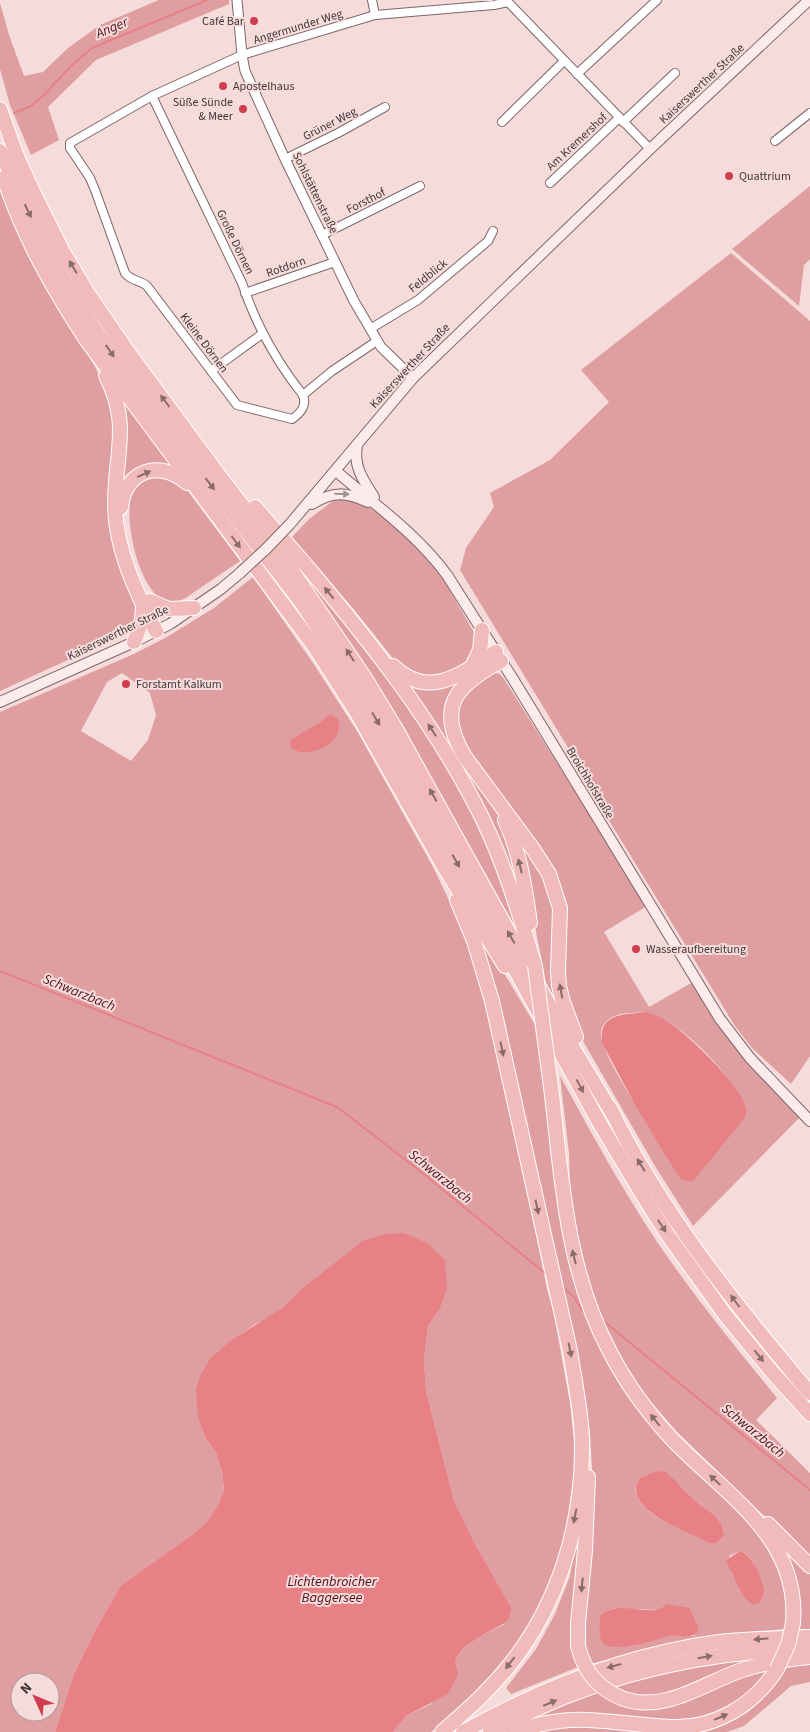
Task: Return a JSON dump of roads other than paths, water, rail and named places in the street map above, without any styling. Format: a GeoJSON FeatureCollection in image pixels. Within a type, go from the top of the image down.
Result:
{"type":"FeatureCollection","features":[{"type":"Feature","properties":{"kind":"highway"},"geometry":{"type":"LineString","coordinates":[[0,109],[18,159],[69,262],[108,322],[218,474],[290,568],[363,675],[649,1178],[697,1249],[766,1342],[810,1393]]}},
{"type":"Feature","properties":{"kind":"highway"},"geometry":{"type":"LineString","coordinates":[[0,151],[40,237],[96,331],[158,416],[301,602],[353,681],[386,735],[599,1122],[667,1234],[726,1316],[772,1372],[810,1414]]}},
{"type":"Feature","properties":{"kind":"highway"},"geometry":{"type":"LineString","coordinates":[[0,165],[12,202],[29,241],[51,285],[85,338],[111,385],[119,408],[121,427],[115,504],[117,525],[126,560],[160,629]]}},
{"type":"Feature","properties":{"kind":"highway"},"geometry":{"type":"LineString","coordinates":[[85,338],[303,630],[357,713],[443,865],[539,1020],[557,1043]]}},
{"type":"Feature","properties":{"kind":"highway"},"geometry":{"type":"LineString","coordinates":[[194,440],[212,454],[310,570],[370,643],[424,717],[451,760],[498,852],[512,888],[535,966]]}},
{"type":"Feature","properties":{"kind":"highway"},"geometry":{"type":"LineString","coordinates":[[134,642],[147,603],[123,527],[122,501],[128,486],[137,476],[143,473],[167,470],[186,481],[210,506]]}},
{"type":"Feature","properties":{"kind":"highway"},"geometry":{"type":"LineString","coordinates":[[260,549],[303,630]]}},
{"type":"Feature","properties":{"kind":"highway"},"geometry":{"type":"LineString","coordinates":[[147,603],[169,609],[194,608]]}},
{"type":"Feature","properties":{"kind":"highway"},"geometry":{"type":"LineString","coordinates":[[472,667],[480,650],[482,630]]}},
{"type":"Feature","properties":{"kind":"highway"},"geometry":{"type":"LineString","coordinates":[[370,643],[403,675],[430,683],[443,682],[498,656]]}},
{"type":"Feature","properties":{"kind":"highway"},"geometry":{"type":"LineString","coordinates":[[498,656],[473,677],[456,696],[451,713],[452,728],[456,741],[465,757],[542,862],[556,891],[560,908],[558,972],[562,1002],[581,1050],[614,1116]]}},
{"type":"Feature","properties":{"kind":"highway"},"geometry":{"type":"LineString","coordinates":[[490,790],[512,836],[523,878],[552,1095],[565,1212],[572,1250],[593,1318],[636,1396],[688,1455],[742,1505],[770,1538],[786,1566],[793,1597],[793,1623],[788,1645],[777,1669],[763,1688],[748,1702],[725,1716],[701,1724],[672,1727],[587,1720],[556,1722],[513,1732]]}},
{"type":"Feature","properties":{"kind":"highway"},"geometry":{"type":"LineString","coordinates":[[443,865],[474,941],[492,1001],[570,1350],[585,1426],[589,1453],[588,1503],[578,1623],[578,1646],[585,1666],[595,1680],[608,1691],[624,1699],[644,1703],[674,1698],[746,1669],[767,1663],[810,1656]]}},
{"type":"Feature","properties":{"kind":"highway"},"geometry":{"type":"LineString","coordinates":[[442,1732],[472,1705],[511,1662],[528,1640],[555,1589],[571,1539],[578,1503],[582,1452],[578,1398]]}},
{"type":"Feature","properties":{"kind":"highway"},"geometry":{"type":"LineString","coordinates":[[742,1505],[761,1517],[810,1566]]}},
{"type":"Feature","properties":{"kind":"highway"},"geometry":{"type":"LineString","coordinates":[[463,1732],[530,1697],[571,1680],[661,1653],[718,1642],[810,1636]]}},
{"type":"Feature","properties":{"kind":"highway"},"geometry":{"type":"LineString","coordinates":[[490,1732],[538,1708],[613,1678],[664,1665],[722,1654],[810,1649]]}},
{"type":"Feature","properties":{"kind":"main road","name":"Kaiserswerther Straße"},"geometry":{"type":"LineString","coordinates":[[0,702],[160,629],[194,608],[240,573],[290,524],[413,378],[650,149],[809,0]]}},
{"type":"Feature","properties":{"kind":"main road"},"geometry":{"type":"LineString","coordinates":[[357,445],[357,469],[380,507]]}},
{"type":"Feature","properties":{"kind":"main road","name":"Broichhofstraße"},"geometry":{"type":"LineString","coordinates":[[336,471],[412,534],[436,560],[482,630],[720,1019],[750,1058],[810,1121]]}},
{"type":"Feature","properties":{"kind":"main road"},"geometry":{"type":"LineString","coordinates":[[304,508],[323,497],[335,494],[348,494],[380,507]]}},
{"type":"Feature","properties":{"kind":"street","name":"Sohlstättenstraße"},"geometry":{"type":"LineString","coordinates":[[237,0],[242,55],[250,84],[335,262],[370,330],[387,355],[413,378]]}},
{"type":"Feature","properties":{"kind":"street"},"geometry":{"type":"LineString","coordinates":[[372,0],[375,15]]}},
{"type":"Feature","properties":{"kind":"street"},"geometry":{"type":"LineString","coordinates":[[577,74],[657,0]]}},
{"type":"Feature","properties":{"kind":"street","name":"Angermunder Weg"},"geometry":{"type":"LineString","coordinates":[[69,145],[71,141],[152,96],[242,55],[375,15],[494,5],[510,1],[564,61],[650,149]]}},
{"type":"Feature","properties":{"kind":"street"},"geometry":{"type":"LineString","coordinates":[[502,122],[564,61]]}},
{"type":"Feature","properties":{"kind":"street"},"geometry":{"type":"LineString","coordinates":[[621,120],[675,73]]}},
{"type":"Feature","properties":{"kind":"street","name":"Große Dörnen"},"geometry":{"type":"LineString","coordinates":[[152,96],[242,283],[262,334],[303,396]]}},
{"type":"Feature","properties":{"kind":"street","name":"Grüner Weg"},"geometry":{"type":"LineString","coordinates":[[285,159],[385,107]]}},
{"type":"Feature","properties":{"kind":"street"},"geometry":{"type":"LineString","coordinates":[[775,141],[810,113]]}},
{"type":"Feature","properties":{"kind":"street","name":"Am Kremershof"},"geometry":{"type":"LineString","coordinates":[[550,182],[621,120]]}},
{"type":"Feature","properties":{"kind":"street","name":"Kleine Dörnen"},"geometry":{"type":"LineString","coordinates":[[69,145],[90,178],[128,277],[147,286],[233,401],[242,407],[292,419],[303,408],[305,402],[303,396],[332,371],[377,341]]}},
{"type":"Feature","properties":{"kind":"street","name":"Forsthof"},"geometry":{"type":"LineString","coordinates":[[322,235],[420,186]]}},
{"type":"Feature","properties":{"kind":"street","name":"Feldblick"},"geometry":{"type":"LineString","coordinates":[[370,330],[427,293],[488,241],[493,231]]}},
{"type":"Feature","properties":{"kind":"street","name":"Rotdorn"},"geometry":{"type":"LineString","coordinates":[[245,293],[335,262]]}},
{"type":"Feature","properties":{"kind":"street"},"geometry":{"type":"LineString","coordinates":[[211,371],[262,334]]}},
{"type":"Feature","properties":{"kind":"water"},"geometry":{"type":"Polygon","coordinates":[[[330,714],[338,719],[339,728],[331,743],[315,751],[298,751],[291,748],[290,741],[330,714]]]}},
{"type":"Feature","properties":{"kind":"water"},"geometry":{"type":"Polygon","coordinates":[[[647,1012],[661,1017],[674,1026],[712,1060],[742,1098],[746,1109],[746,1116],[692,1181],[685,1181],[678,1176],[634,1103],[602,1043],[602,1033],[608,1020],[622,1015],[647,1012]]]}},
{"type":"Feature","properties":{"kind":"water","name":"Lichtenbroicher Baggersee"},"geometry":{"type":"Polygon","coordinates":[[[404,1233],[427,1243],[445,1260],[447,1289],[439,1310],[428,1326],[424,1360],[426,1391],[454,1501],[477,1548],[511,1608],[509,1618],[505,1623],[462,1649],[455,1661],[458,1675],[448,1694],[406,1716],[393,1732],[55,1732],[58,1722],[60,1722],[74,1674],[96,1629],[121,1586],[207,1522],[218,1505],[224,1490],[222,1472],[216,1453],[205,1437],[199,1421],[196,1389],[200,1376],[210,1359],[230,1341],[282,1308],[299,1291],[363,1241],[385,1234],[404,1233]]]}},
{"type":"Feature","properties":{"kind":"water"},"geometry":{"type":"Polygon","coordinates":[[[665,1471],[699,1504],[713,1514],[721,1524],[724,1535],[716,1543],[709,1543],[665,1522],[654,1515],[638,1499],[636,1490],[639,1479],[654,1472],[665,1471]]]}},
{"type":"Feature","properties":{"kind":"water"},"geometry":{"type":"Polygon","coordinates":[[[740,1551],[749,1557],[759,1573],[763,1585],[763,1596],[760,1602],[756,1604],[746,1598],[726,1560],[740,1551]]]}},
{"type":"Feature","properties":{"kind":"water"},"geometry":{"type":"Polygon","coordinates":[[[667,1604],[690,1608],[699,1629],[694,1635],[672,1636],[624,1647],[606,1645],[601,1640],[600,1616],[606,1612],[620,1608],[657,1610],[667,1604]]]}},
{"type":"Feature","properties":{"kind":"waterway","name":"Anger"},"geometry":{"type":"LineString","coordinates":[[14,113],[31,106],[92,48],[207,0]]}},
{"type":"Feature","properties":{"kind":"waterway","name":"Schwarzbach"},"geometry":{"type":"LineString","coordinates":[[0,971],[337,1107],[420,1171],[546,1274]]}},
{"type":"Feature","properties":{"kind":"waterway","name":"Schwarzbach"},"geometry":{"type":"LineString","coordinates":[[562,1287],[574,1297],[582,1310],[586,1311]]}},
{"type":"Feature","properties":{"kind":"waterway","name":"Schwarzbach"},"geometry":{"type":"LineString","coordinates":[[601,1319],[810,1490]]}},
{"type":"Feature","properties":{"kind":"place","name":"Café Bar"},"geometry":{"type":"Point","coordinates":[254,21]}},
{"type":"Feature","properties":{"kind":"place","name":"Apostelhaus"},"geometry":{"type":"Point","coordinates":[223,86]}},
{"type":"Feature","properties":{"kind":"place","name":"Süße Sünde & Meer"},"geometry":{"type":"Point","coordinates":[243,109]}},
{"type":"Feature","properties":{"kind":"place","name":"Quattrium"},"geometry":{"type":"Point","coordinates":[729,176]}},
{"type":"Feature","properties":{"kind":"place","name":"Forstamt Kalkum"},"geometry":{"type":"Point","coordinates":[126,684]}},
{"type":"Feature","properties":{"kind":"place","name":"Wasseraufbereitung"},"geometry":{"type":"Point","coordinates":[636,949]}}]}
